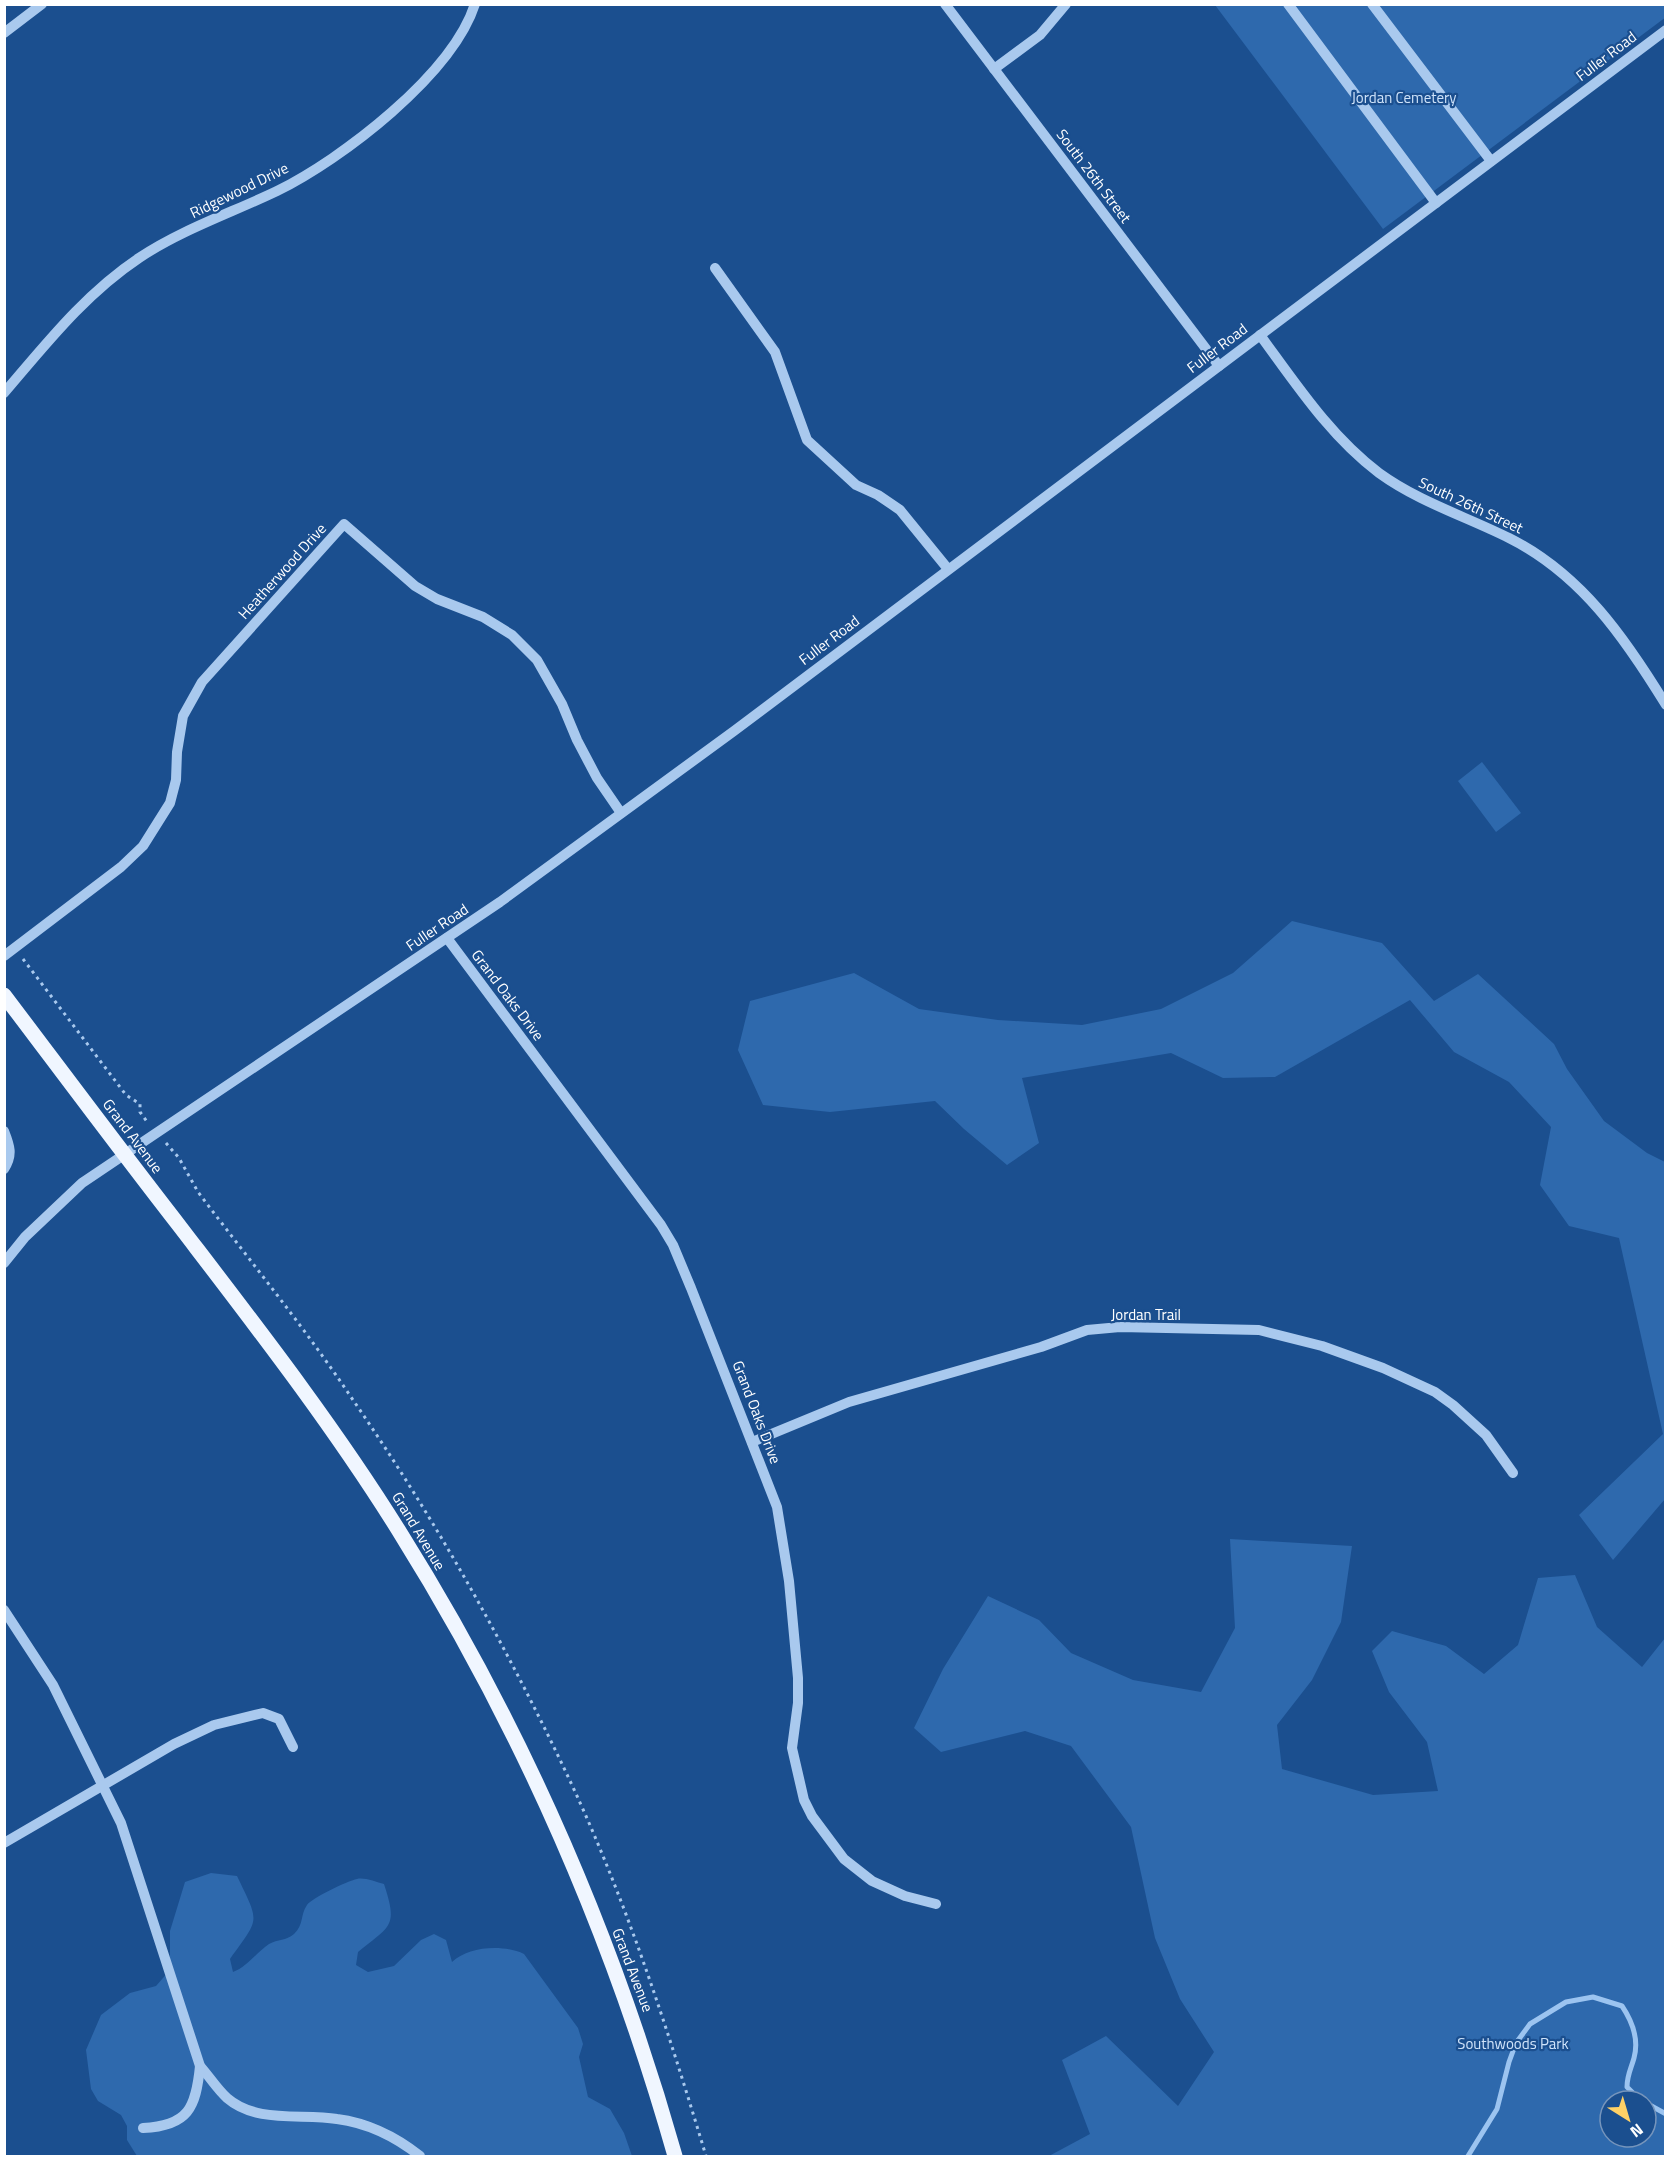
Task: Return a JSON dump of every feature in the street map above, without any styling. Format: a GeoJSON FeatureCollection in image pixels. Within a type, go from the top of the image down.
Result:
{"type":"FeatureCollection","features":[{"type":"Feature","properties":{"kind":"main road","name":"Grand Avenue"},"geometry":{"type":"LineString","coordinates":[[4,995],[336,1435],[400,1532],[488,1685],[532,1773],[619,1982],[675,2157]]}},
{"type":"Feature","properties":{"kind":"street"},"geometry":{"type":"LineString","coordinates":[[4,33],[42,4]]}},
{"type":"Feature","properties":{"kind":"street","name":"Ridgewood Drive"},"geometry":{"type":"LineString","coordinates":[[4,393],[74,311],[138,259],[173,238],[279,190],[312,171],[392,112],[424,84],[470,21],[475,4]]}},
{"type":"Feature","properties":{"kind":"street","name":"South 26th Street"},"geometry":{"type":"LineString","coordinates":[[945,4],[1219,366]]}},
{"type":"Feature","properties":{"kind":"street"},"geometry":{"type":"LineString","coordinates":[[994,69],[1040,35],[1066,4]]}},
{"type":"Feature","properties":{"kind":"street"},"geometry":{"type":"LineString","coordinates":[[1288,4],[1436,202]]}},
{"type":"Feature","properties":{"kind":"street"},"geometry":{"type":"LineString","coordinates":[[1372,4],[1491,161]]}},
{"type":"Feature","properties":{"kind":"street","name":"Fuller Road"},"geometry":{"type":"LineString","coordinates":[[4,1263],[49,1213],[82,1183],[447,938],[621,813],[1665,30]]}},
{"type":"Feature","properties":{"kind":"street"},"geometry":{"type":"LineString","coordinates":[[715,268],[776,352],[807,440],[856,485],[878,495],[900,510],[948,569]]}},
{"type":"Feature","properties":{"kind":"street","name":"South 26th Street"},"geometry":{"type":"LineString","coordinates":[[1260,335],[1326,424],[1351,450],[1380,473],[1445,511],[1512,539],[1571,581],[1621,634],[1665,705]]}},
{"type":"Feature","properties":{"kind":"street","name":"Heatherwood Drive"},"geometry":{"type":"LineString","coordinates":[[4,956],[121,867],[143,846],[170,802],[176,780],[177,752],[183,716],[202,682],[344,524],[415,586],[437,599],[483,617],[512,635],[537,660],[559,697],[597,778],[621,813]]}},
{"type":"Feature","properties":{"kind":"street","name":"Grand Oaks Drive"},"geometry":{"type":"LineString","coordinates":[[447,938],[674,1245],[777,1507],[789,1581],[798,1678],[798,1703],[792,1748],[804,1800],[832,1846],[872,1881],[905,1896],[936,1904]]}},
{"type":"Feature","properties":{"kind":"street"},"geometry":{"type":"LineString","coordinates":[[4,1131],[11,1148],[10,1159],[4,1170]]}},
{"type":"Feature","properties":{"kind":"street","name":"Jordan Trail"},"geometry":{"type":"LineString","coordinates":[[752,1442],[849,1402],[1041,1347],[1087,1330],[1120,1327],[1259,1330],[1322,1346],[1383,1368],[1435,1392],[1486,1435],[1513,1473]]}},
{"type":"Feature","properties":{"kind":"street"},"geometry":{"type":"LineString","coordinates":[[4,1610],[53,1685],[121,1823],[200,2066],[226,2097],[239,2105],[293,2118],[337,2118],[372,2127],[402,2142],[420,2157]]}},
{"type":"Feature","properties":{"kind":"street"},"geometry":{"type":"LineString","coordinates":[[4,1843],[174,1744],[214,1725],[240,1716],[262,1713],[279,1719],[293,1747]]}},
{"type":"Feature","properties":{"kind":"street"},"geometry":{"type":"LineString","coordinates":[[143,2128],[164,2127],[180,2121],[198,2091],[200,2066]]}},
{"type":"Feature","properties":{"kind":"path"},"geometry":{"type":"LineString","coordinates":[[14,948],[126,1095],[140,1104],[140,1113]]}},
{"type":"Feature","properties":{"kind":"green space","name":"Jordan Cemetery"},"geometry":{"type":"Polygon","coordinates":[[[1665,4],[1666,17],[1383,229],[1215,5],[1665,4]]]}},
{"type":"Feature","properties":{"kind":"green space"},"geometry":{"type":"Polygon","coordinates":[[[1482,762],[1521,813],[1496,832],[1458,781],[1482,762]]]}},
{"type":"Feature","properties":{"kind":"green space"},"geometry":{"type":"Polygon","coordinates":[[[1292,921],[1382,943],[1434,1001],[1478,974],[1554,1044],[1567,1069],[1604,1121],[1647,1153],[1665,1162],[1665,1499],[1613,1560],[1579,1515],[1663,1434],[1619,1238],[1569,1226],[1540,1185],[1551,1127],[1509,1082],[1454,1052],[1410,1000],[1275,1077],[1223,1078],[1171,1053],[1022,1078],[1039,1143],[1007,1165],[935,1101],[830,1112],[763,1105],[738,1050],[750,1001],[854,973],[919,1009],[998,1020],[1082,1025],[1161,1009],[1233,973],[1292,921]]]}},
{"type":"Feature","properties":{"kind":"green space","name":"Southwoods Park"},"geometry":{"type":"Polygon","coordinates":[[[1230,1539],[1352,1546],[1341,1622],[1312,1680],[1277,1725],[1282,1769],[1373,1795],[1438,1791],[1427,1742],[1389,1692],[1372,1651],[1392,1631],[1446,1646],[1484,1674],[1518,1645],[1538,1578],[1575,1575],[1597,1627],[1642,1667],[1665,1638],[1665,2156],[1049,2156],[1090,2134],[1062,2060],[1106,2036],[1178,2106],[1214,2052],[1180,1999],[1155,1938],[1131,1827],[1071,1746],[1025,1731],[941,1752],[914,1728],[943,1669],[988,1596],[1039,1620],[1071,1653],[1133,1680],[1201,1692],[1235,1628],[1230,1539]]]}},
{"type":"Feature","properties":{"kind":"green space"},"geometry":{"type":"Polygon","coordinates":[[[211,1873],[237,1876],[253,1912],[251,1927],[230,1959],[233,1972],[243,1967],[269,1944],[294,1934],[310,1902],[338,1886],[360,1879],[384,1884],[391,1917],[384,1930],[358,1952],[356,1965],[368,1972],[394,1966],[421,1940],[434,1934],[446,1940],[452,1962],[467,1953],[486,1948],[507,1949],[524,1954],[578,2028],[583,2044],[579,2057],[588,2097],[610,2109],[624,2133],[632,2156],[137,2156],[127,2140],[127,2126],[121,2115],[98,2101],[91,2089],[86,2050],[101,2015],[130,1993],[156,1986],[170,1970],[170,1931],[185,1882],[211,1873]]]}},
{"type":"Feature","properties":{"kind":"waterway"},"geometry":{"type":"LineString","coordinates":[[1468,2156],[1497,2109],[1516,2043],[1530,2024],[1566,2002],[1593,1997],[1622,2006],[1632,2024],[1636,2044],[1628,2075],[1627,2087],[1629,2089]]}},
{"type":"Feature","properties":{"kind":"waterway"},"geometry":{"type":"LineString","coordinates":[[1658,2110],[1666,2114]]}}]}
